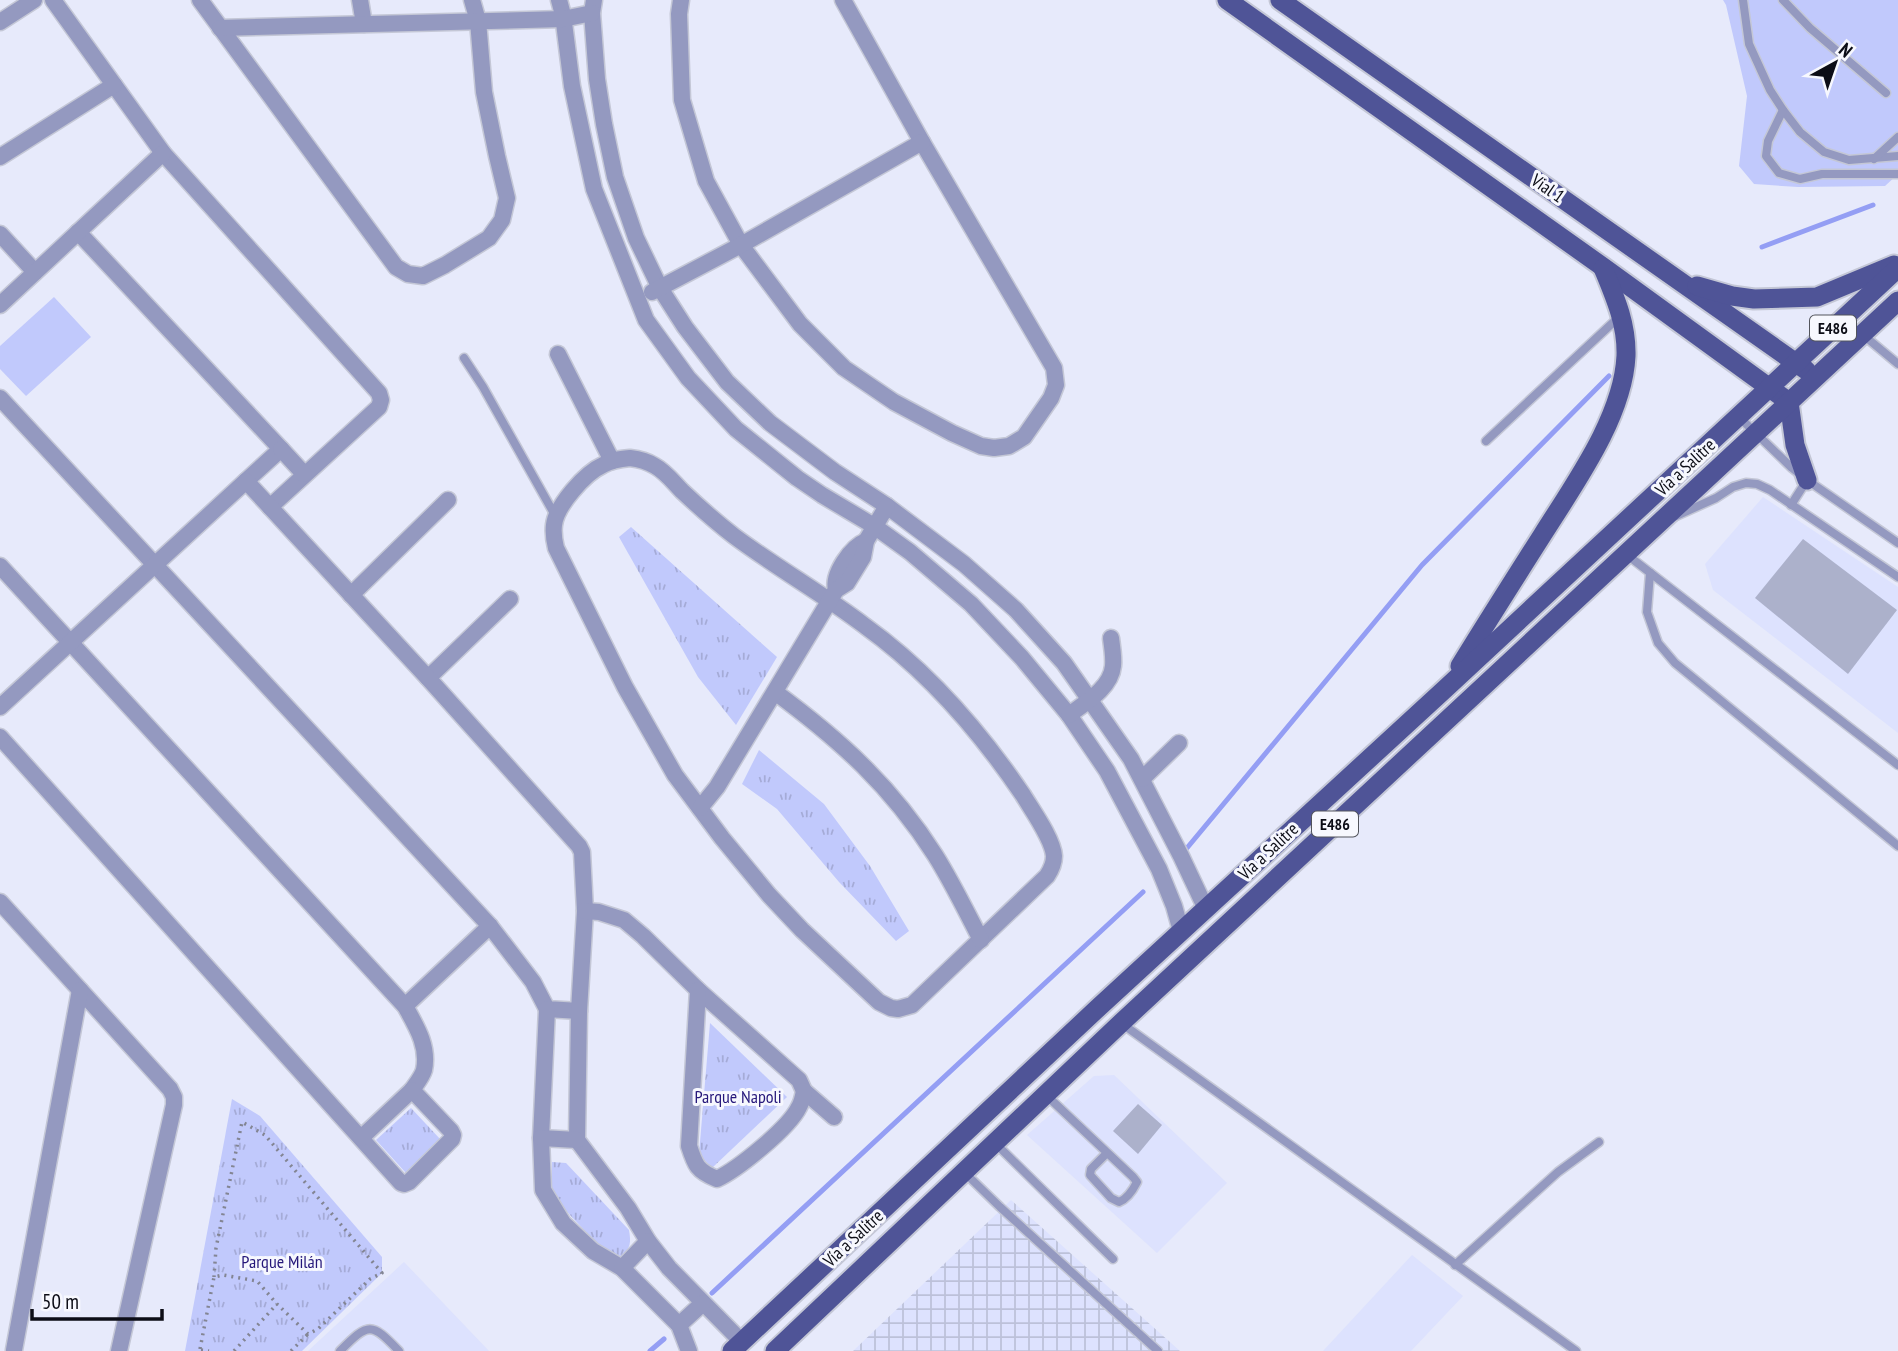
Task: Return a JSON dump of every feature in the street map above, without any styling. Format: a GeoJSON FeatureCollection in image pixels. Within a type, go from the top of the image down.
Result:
{"type":"FeatureCollection","features":[{"type":"Feature","properties":{"kind":"main road"},"geometry":{"type":"LineString","coordinates":[[1227,0],[1789,402],[1794,445],[1807,480]]}},
{"type":"Feature","properties":{"kind":"main road","name":"Vial 1"},"geometry":{"type":"LineString","coordinates":[[1280,0],[1816,377]]}},
{"type":"Feature","properties":{"kind":"main road"},"geometry":{"type":"LineString","coordinates":[[1683,282],[1732,296],[1754,299],[1817,297],[1898,266]]}},
{"type":"Feature","properties":{"kind":"main road","name":"Vía a Salitre"},"geometry":{"type":"LineString","coordinates":[[737,1347],[1898,266]]}},
{"type":"Feature","properties":{"kind":"main road"},"geometry":{"type":"LineString","coordinates":[[1446,688],[1586,467],[1622,387],[1626,355],[1622,315],[1603,267]]}},
{"type":"Feature","properties":{"kind":"main road","name":"Vía a Salitre"},"geometry":{"type":"LineString","coordinates":[[775,1351],[1121,1023],[1862,334],[1894,309]]}},
{"type":"Feature","properties":{"kind":"street"},"geometry":{"type":"LineString","coordinates":[[0,22],[34,0]]}},
{"type":"Feature","properties":{"kind":"street"},"geometry":{"type":"LineString","coordinates":[[53,0],[163,153],[379,393],[379,407],[270,507]]}},
{"type":"Feature","properties":{"kind":"street"},"geometry":{"type":"LineString","coordinates":[[200,0],[396,267],[408,274],[423,276],[489,238],[502,220],[507,198],[484,92],[478,21],[472,0]]}},
{"type":"Feature","properties":{"kind":"street"},"geometry":{"type":"LineString","coordinates":[[360,0],[364,24]]}},
{"type":"Feature","properties":{"kind":"street"},"geometry":{"type":"LineString","coordinates":[[558,0],[572,86],[594,189],[646,320],[688,378],[736,429],[870,533],[910,552],[971,604],[1021,658],[1069,715],[1107,771],[1159,869],[1181,931]]}},
{"type":"Feature","properties":{"kind":"street"},"geometry":{"type":"LineString","coordinates":[[681,0],[679,14],[682,100],[706,181],[741,245],[800,324],[844,368],[894,402],[952,433],[981,446],[1009,446],[1024,437],[1051,398],[1056,385],[1054,368],[843,0]]}},
{"type":"Feature","properties":{"kind":"street"},"geometry":{"type":"LineString","coordinates":[[220,28],[563,19],[593,7],[597,79],[615,177],[636,238],[660,288],[685,327],[727,382],[770,423],[964,564],[1016,610],[1064,663],[1131,759],[1206,909]]}},
{"type":"Feature","properties":{"kind":"street"},"geometry":{"type":"LineString","coordinates":[[0,157],[114,85]]}},
{"type":"Feature","properties":{"kind":"street"},"geometry":{"type":"LineString","coordinates":[[638,300],[922,142]]}},
{"type":"Feature","properties":{"kind":"street"},"geometry":{"type":"LineString","coordinates":[[0,305],[163,153]]}},
{"type":"Feature","properties":{"kind":"street"},"geometry":{"type":"LineString","coordinates":[[78,232],[304,474]]}},
{"type":"Feature","properties":{"kind":"street"},"geometry":{"type":"LineString","coordinates":[[0,234],[35,272]]}},
{"type":"Feature","properties":{"kind":"street"},"geometry":{"type":"LineString","coordinates":[[558,354],[612,461]]}},
{"type":"Feature","properties":{"kind":"street"},"geometry":{"type":"LineString","coordinates":[[0,398],[490,926],[533,982],[547,1009],[541,1138],[543,1190],[563,1223],[593,1251],[670,1292],[703,1303],[737,1347]]}},
{"type":"Feature","properties":{"kind":"street"},"geometry":{"type":"LineString","coordinates":[[0,707],[281,449]]}},
{"type":"Feature","properties":{"kind":"street"},"geometry":{"type":"LineString","coordinates":[[639,459],[656,466],[726,530],[779,568],[833,595],[908,660],[951,702],[1006,770],[1028,803],[1052,848],[1053,863],[1048,876],[912,1005],[898,1009],[884,1006],[802,930],[745,866],[699,808],[675,775],[625,687],[556,548],[554,526],[565,501],[596,468],[612,461],[639,459]]}},
{"type":"Feature","properties":{"kind":"street"},"geometry":{"type":"LineString","coordinates":[[246,481],[579,846],[582,852],[585,911],[579,1011],[577,1140],[628,1208],[648,1241],[670,1292],[689,1351]]}},
{"type":"Feature","properties":{"kind":"street"},"geometry":{"type":"LineString","coordinates":[[351,595],[448,500]]}},
{"type":"Feature","properties":{"kind":"street"},"geometry":{"type":"LineString","coordinates":[[699,808],[717,787],[833,595],[836,576],[854,548],[870,533],[887,506]]}},
{"type":"Feature","properties":{"kind":"street"},"geometry":{"type":"LineString","coordinates":[[0,566],[405,1006],[425,1049],[424,1072],[412,1090],[361,1138]]}},
{"type":"Feature","properties":{"kind":"street"},"geometry":{"type":"LineString","coordinates":[[428,678],[510,599]]}},
{"type":"Feature","properties":{"kind":"street"},"geometry":{"type":"LineString","coordinates":[[1069,715],[1090,700],[1110,676],[1113,667],[1111,638]]}},
{"type":"Feature","properties":{"kind":"street"},"geometry":{"type":"LineString","coordinates":[[775,692],[838,741],[890,794],[934,854],[981,940]]}},
{"type":"Feature","properties":{"kind":"street"},"geometry":{"type":"LineString","coordinates":[[0,737],[404,1184],[452,1139],[453,1135],[412,1090]]}},
{"type":"Feature","properties":{"kind":"street"},"geometry":{"type":"LineString","coordinates":[[1142,779],[1179,743]]}},
{"type":"Feature","properties":{"kind":"street"},"geometry":{"type":"LineString","coordinates":[[1107,771],[1131,759]]}},
{"type":"Feature","properties":{"kind":"street"},"geometry":{"type":"LineString","coordinates":[[0,902],[170,1089],[174,1097],[119,1351]]}},
{"type":"Feature","properties":{"kind":"street"},"geometry":{"type":"LineString","coordinates":[[585,911],[599,912],[624,920],[799,1080],[804,1091],[834,1117]]}},
{"type":"Feature","properties":{"kind":"street"},"geometry":{"type":"LineString","coordinates":[[405,1006],[490,926]]}},
{"type":"Feature","properties":{"kind":"street"},"geometry":{"type":"LineString","coordinates":[[0,1347],[16,1351],[80,990]]}},
{"type":"Feature","properties":{"kind":"street"},"geometry":{"type":"LineString","coordinates":[[698,990],[689,1146],[695,1164],[705,1174],[717,1179],[730,1173],[782,1129],[799,1109],[804,1091]]}},
{"type":"Feature","properties":{"kind":"street"},"geometry":{"type":"LineString","coordinates":[[547,1009],[579,1011]]}},
{"type":"Feature","properties":{"kind":"street"},"geometry":{"type":"LineString","coordinates":[[541,1138],[577,1140]]}},
{"type":"Feature","properties":{"kind":"street"},"geometry":{"type":"LineString","coordinates":[[622,1268],[648,1241]]}},
{"type":"Feature","properties":{"kind":"street"},"geometry":{"type":"LineString","coordinates":[[679,1325],[703,1303]]}},
{"type":"Feature","properties":{"kind":"lane"},"geometry":{"type":"LineString","coordinates":[[1743,0],[1749,44],[1770,90],[1800,132],[1824,152],[1849,160],[1898,156]]}},
{"type":"Feature","properties":{"kind":"lane"},"geometry":{"type":"LineString","coordinates":[[1783,0],[1810,28],[1886,93]]}},
{"type":"Feature","properties":{"kind":"lane"},"geometry":{"type":"LineString","coordinates":[[1783,110],[1768,141],[1766,156],[1779,173],[1800,179],[1822,174],[1898,174]]}},
{"type":"Feature","properties":{"kind":"lane"},"geometry":{"type":"LineString","coordinates":[[1874,159],[1898,137]]}},
{"type":"Feature","properties":{"kind":"lane"},"geometry":{"type":"LineString","coordinates":[[1486,440],[1622,315]]}},
{"type":"Feature","properties":{"kind":"lane"},"geometry":{"type":"LineString","coordinates":[[1862,334],[1898,364]]}},
{"type":"Feature","properties":{"kind":"lane"},"geometry":{"type":"LineString","coordinates":[[464,358],[556,517]]}},
{"type":"Feature","properties":{"kind":"lane"},"geometry":{"type":"LineString","coordinates":[[1739,416],[1807,480],[1898,542]]}},
{"type":"Feature","properties":{"kind":"lane"},"geometry":{"type":"LineString","coordinates":[[1791,505],[1807,480]]}},
{"type":"Feature","properties":{"kind":"lane"},"geometry":{"type":"LineString","coordinates":[[1658,524],[1716,498],[1733,487],[1746,483],[1757,484],[1770,489],[1898,577]]}},
{"type":"Feature","properties":{"kind":"lane"},"geometry":{"type":"LineString","coordinates":[[1626,554],[1898,765]]}},
{"type":"Feature","properties":{"kind":"lane"},"geometry":{"type":"LineString","coordinates":[[1650,573],[1647,612],[1658,643],[1675,663],[1898,846]]}},
{"type":"Feature","properties":{"kind":"lane"},"geometry":{"type":"LineString","coordinates":[[1121,1023],[1576,1351]]}},
{"type":"Feature","properties":{"kind":"lane"},"geometry":{"type":"LineString","coordinates":[[1046,1095],[1133,1177],[1137,1182],[1124,1200],[1119,1202],[1111,1198],[1090,1175],[1091,1169],[1107,1153]]}},
{"type":"Feature","properties":{"kind":"lane"},"geometry":{"type":"LineString","coordinates":[[1455,1265],[1558,1172],[1599,1142]]}},
{"type":"Feature","properties":{"kind":"lane"},"geometry":{"type":"LineString","coordinates":[[995,1143],[1113,1259]]}},
{"type":"Feature","properties":{"kind":"lane"},"geometry":{"type":"LineString","coordinates":[[964,1172],[1154,1350]]}},
{"type":"Feature","properties":{"kind":"lane"},"geometry":{"type":"LineString","coordinates":[[340,1351],[363,1330],[372,1328],[399,1351]]}},
{"type":"Feature","properties":{"kind":"path"},"geometry":{"type":"LineString","coordinates":[[209,1351],[200,1350],[214,1277],[216,1248],[242,1122],[265,1135],[382,1273],[370,1279],[318,1329],[308,1334],[290,1351]]}},
{"type":"Feature","properties":{"kind":"path"},"geometry":{"type":"LineString","coordinates":[[214,1277],[223,1275],[257,1281],[308,1334]]}},
{"type":"Feature","properties":{"kind":"path"},"geometry":{"type":"LineString","coordinates":[[234,1351],[277,1304]]}},
{"type":"Feature","properties":{"kind":"shaded area"},"geometry":{"type":"Polygon","coordinates":[[[1763,497],[1898,587],[1898,733],[1713,590],[1705,564],[1763,497]]]}},
{"type":"Feature","properties":{"kind":"shaded area"},"geometry":{"type":"Polygon","coordinates":[[[1114,1075],[1227,1183],[1157,1253],[1027,1135],[1094,1076],[1114,1075]]]}},
{"type":"Feature","properties":{"kind":"shaded area"},"geometry":{"type":"Polygon","coordinates":[[[1011,1200],[1180,1351],[853,1351],[1011,1200]]]}},
{"type":"Feature","properties":{"kind":"shaded area"},"geometry":{"type":"Polygon","coordinates":[[[1412,1255],[1463,1296],[1411,1351],[1323,1351],[1412,1255]]]}},
{"type":"Feature","properties":{"kind":"shaded area"},"geometry":{"type":"Polygon","coordinates":[[[404,1262],[489,1351],[308,1351],[404,1262]]]}},
{"type":"Feature","properties":{"kind":"green space"},"geometry":{"type":"Polygon","coordinates":[[[1723,0],[1898,0],[1898,174],[1885,186],[1798,187],[1754,184],[1739,166],[1747,96],[1723,0]]]}},
{"type":"Feature","properties":{"kind":"green space"},"geometry":{"type":"Polygon","coordinates":[[[54,297],[91,337],[26,396],[0,369],[0,346],[54,297]]]}},
{"type":"Feature","properties":{"kind":"green space"},"geometry":{"type":"Polygon","coordinates":[[[631,527],[777,657],[736,725],[698,677],[619,537],[631,527]]]}},
{"type":"Feature","properties":{"kind":"green space"},"geometry":{"type":"Polygon","coordinates":[[[759,750],[824,804],[870,866],[909,931],[896,941],[839,882],[777,809],[742,784],[759,750]]]}},
{"type":"Feature","properties":{"kind":"green space","name":"Parque Napoli"},"geometry":{"type":"Polygon","coordinates":[[[710,1023],[787,1097],[712,1168],[699,1154],[710,1023]]]}},
{"type":"Feature","properties":{"kind":"green space","name":"Parque Milán"},"geometry":{"type":"Polygon","coordinates":[[[232,1099],[260,1116],[382,1257],[382,1273],[302,1351],[185,1351],[232,1099]]]}},
{"type":"Feature","properties":{"kind":"green space"},"geometry":{"type":"Polygon","coordinates":[[[411,1108],[441,1140],[406,1173],[376,1140],[411,1108]]]}},
{"type":"Feature","properties":{"kind":"green space"},"geometry":{"type":"Polygon","coordinates":[[[552,1162],[566,1163],[629,1230],[630,1245],[621,1257],[606,1253],[552,1196],[552,1162]]]}},
{"type":"Feature","properties":{"kind":"building"},"geometry":{"type":"Polygon","coordinates":[[[1803,539],[1897,610],[1848,674],[1755,598],[1803,539]]]}},
{"type":"Feature","properties":{"kind":"building"},"geometry":{"type":"Polygon","coordinates":[[[1138,1104],[1162,1125],[1138,1154],[1113,1131],[1138,1104]]]}},
{"type":"Feature","properties":{"kind":"waterway"},"geometry":{"type":"LineString","coordinates":[[1762,247],[1873,205]]}},
{"type":"Feature","properties":{"kind":"waterway"},"geometry":{"type":"LineString","coordinates":[[1187,848],[1422,565],[1609,376]]}},
{"type":"Feature","properties":{"kind":"waterway"},"geometry":{"type":"LineString","coordinates":[[712,1293],[1143,892]]}},
{"type":"Feature","properties":{"kind":"waterway"},"geometry":{"type":"LineString","coordinates":[[650,1351],[664,1339]]}}]}
